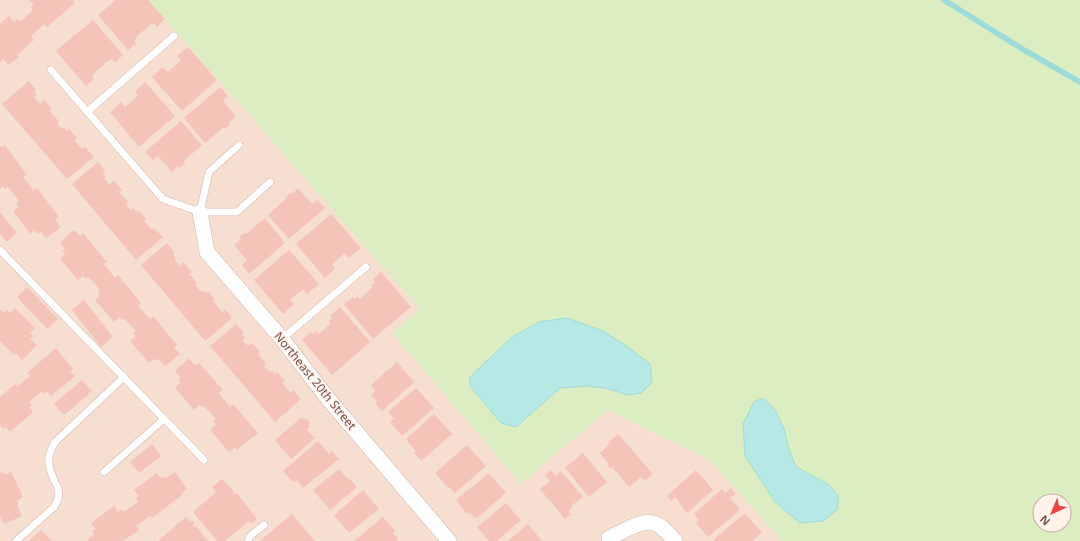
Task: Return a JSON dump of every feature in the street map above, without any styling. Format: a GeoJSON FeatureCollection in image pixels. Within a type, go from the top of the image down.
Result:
{"type":"FeatureCollection","features":[{"type":"Feature","properties":{"kind":"street","name":"Northeast 20th Street"},"geometry":{"type":"LineString","coordinates":[[200,212],[207,252],[282,339],[329,400],[449,541]]}},
{"type":"Feature","properties":{"kind":"street"},"geometry":{"type":"LineString","coordinates":[[609,538],[640,523],[652,522],[659,525],[675,541]]}},
{"type":"Feature","properties":{"kind":"lane"},"geometry":{"type":"LineString","coordinates":[[87,112],[174,36]]}},
{"type":"Feature","properties":{"kind":"lane"},"geometry":{"type":"LineString","coordinates":[[51,70],[163,199],[200,212],[237,212],[270,182]]}},
{"type":"Feature","properties":{"kind":"lane"},"geometry":{"type":"LineString","coordinates":[[200,212],[209,172],[239,145]]}},
{"type":"Feature","properties":{"kind":"lane"},"geometry":{"type":"LineString","coordinates":[[0,250],[204,460]]}},
{"type":"Feature","properties":{"kind":"lane"},"geometry":{"type":"LineString","coordinates":[[282,339],[366,267]]}},
{"type":"Feature","properties":{"kind":"lane"},"geometry":{"type":"LineString","coordinates":[[16,541],[54,507],[58,500],[58,485],[50,470],[48,460],[50,451],[55,442],[124,377]]}},
{"type":"Feature","properties":{"kind":"lane"},"geometry":{"type":"LineString","coordinates":[[104,472],[164,419]]}},
{"type":"Feature","properties":{"kind":"lane"},"geometry":{"type":"LineString","coordinates":[[248,541],[250,536],[264,525]]}},
{"type":"Feature","properties":{"kind":"shaded area"},"geometry":{"type":"Polygon","coordinates":[[[0,0],[152,0],[420,309],[392,333],[521,484],[607,410],[710,460],[782,541],[0,541],[0,0]]]}},
{"type":"Feature","properties":{"kind":"green space"},"geometry":{"type":"Polygon","coordinates":[[[148,0],[1080,0],[1080,541],[782,541],[710,460],[607,410],[521,484],[392,333],[420,309],[148,0]]]}},
{"type":"Feature","properties":{"kind":"water"},"geometry":{"type":"Polygon","coordinates":[[[567,318],[603,331],[625,345],[650,364],[652,382],[641,393],[628,395],[606,388],[587,386],[560,388],[516,427],[501,423],[470,386],[470,377],[512,337],[539,322],[567,318]]]}},
{"type":"Feature","properties":{"kind":"water"},"geometry":{"type":"Polygon","coordinates":[[[763,398],[775,410],[784,429],[789,450],[796,467],[828,484],[838,495],[838,509],[823,521],[800,523],[775,502],[745,456],[743,424],[754,402],[763,398]]]}},
{"type":"Feature","properties":{"kind":"building"},"geometry":{"type":"Polygon","coordinates":[[[29,0],[75,0],[73,1],[75,3],[47,27],[44,24],[31,36],[34,40],[17,55],[19,57],[9,65],[3,59],[0,62],[0,24],[9,16],[14,22],[18,19],[20,22],[33,10],[31,7],[34,5],[29,0]]]}},
{"type":"Feature","properties":{"kind":"building"},"geometry":{"type":"Polygon","coordinates":[[[116,0],[148,0],[165,19],[157,27],[154,23],[150,25],[137,36],[134,41],[136,43],[128,50],[98,15],[116,0]]]}},
{"type":"Feature","properties":{"kind":"building"},"geometry":{"type":"Polygon","coordinates":[[[93,20],[123,55],[115,63],[112,59],[108,61],[95,72],[92,76],[94,79],[86,86],[56,51],[93,20]]]}},
{"type":"Feature","properties":{"kind":"building"},"geometry":{"type":"Polygon","coordinates":[[[188,47],[217,80],[182,111],[152,77],[163,67],[168,72],[181,60],[177,56],[188,47]]]}},
{"type":"Feature","properties":{"kind":"building"},"geometry":{"type":"Polygon","coordinates":[[[29,81],[36,90],[34,92],[37,95],[34,97],[40,104],[44,100],[52,110],[50,112],[59,121],[57,123],[62,129],[64,128],[67,131],[69,129],[77,138],[74,140],[82,149],[85,147],[94,157],[67,179],[2,104],[29,81]]]}},
{"type":"Feature","properties":{"kind":"building"},"geometry":{"type":"Polygon","coordinates":[[[145,82],[175,116],[139,147],[110,112],[121,102],[125,107],[138,96],[135,92],[145,82]]]}},
{"type":"Feature","properties":{"kind":"building"},"geometry":{"type":"Polygon","coordinates":[[[220,87],[228,96],[223,101],[236,117],[229,122],[230,124],[225,129],[224,127],[205,143],[184,118],[220,87]]]}},
{"type":"Feature","properties":{"kind":"building"},"geometry":{"type":"Polygon","coordinates":[[[181,121],[202,145],[184,161],[185,163],[180,168],[178,166],[172,172],[158,156],[153,160],[145,152],[181,121]]]}},
{"type":"Feature","properties":{"kind":"building"},"geometry":{"type":"Polygon","coordinates":[[[0,145],[1,147],[5,145],[27,175],[23,177],[33,190],[37,188],[59,217],[55,220],[61,227],[46,238],[41,232],[38,234],[35,230],[30,234],[13,211],[18,207],[16,203],[19,201],[8,187],[5,189],[3,186],[0,189],[0,145]]]}},
{"type":"Feature","properties":{"kind":"building"},"geometry":{"type":"Polygon","coordinates":[[[98,162],[105,171],[103,173],[106,176],[104,178],[109,185],[114,181],[122,190],[119,192],[128,202],[126,204],[131,210],[133,208],[136,212],[138,210],[146,219],[144,221],[152,230],[154,228],[163,237],[136,260],[72,184],[98,162]]]}},
{"type":"Feature","properties":{"kind":"building"},"geometry":{"type":"Polygon","coordinates":[[[298,188],[312,204],[317,200],[325,208],[289,239],[268,215],[286,199],[285,198],[290,193],[292,194],[298,188]]]}},
{"type":"Feature","properties":{"kind":"building"},"geometry":{"type":"Polygon","coordinates":[[[0,212],[17,233],[7,242],[0,234],[0,212]]]}},
{"type":"Feature","properties":{"kind":"building"},"geometry":{"type":"Polygon","coordinates":[[[331,214],[361,248],[349,258],[345,253],[332,264],[335,269],[325,278],[296,244],[331,214]]]}},
{"type":"Feature","properties":{"kind":"building"},"geometry":{"type":"Polygon","coordinates":[[[265,218],[285,243],[249,274],[242,265],[247,260],[234,245],[241,239],[239,237],[245,232],[246,234],[265,218]]]}},
{"type":"Feature","properties":{"kind":"building"},"geometry":{"type":"Polygon","coordinates":[[[74,230],[80,236],[83,233],[107,262],[104,264],[115,278],[118,275],[141,303],[138,306],[150,319],[153,316],[177,345],[174,347],[180,354],[165,366],[159,359],[157,361],[154,359],[149,363],[130,341],[135,337],[133,333],[136,331],[124,318],[122,320],[119,317],[114,322],[95,300],[100,296],[98,292],[100,290],[89,277],[86,279],[83,276],[78,280],[60,259],[65,254],[62,251],[65,249],[60,242],[74,230]]]}},
{"type":"Feature","properties":{"kind":"building"},"geometry":{"type":"Polygon","coordinates":[[[167,243],[175,253],[173,254],[176,258],[174,259],[179,266],[183,262],[192,272],[189,274],[197,283],[195,284],[201,292],[203,290],[206,293],[208,291],[215,300],[213,301],[222,312],[225,309],[232,318],[205,341],[141,265],[167,243]]]}},
{"type":"Feature","properties":{"kind":"building"},"geometry":{"type":"Polygon","coordinates":[[[289,250],[319,284],[307,294],[303,289],[290,300],[294,304],[283,314],[254,280],[289,250]]]}},
{"type":"Feature","properties":{"kind":"building"},"geometry":{"type":"Polygon","coordinates":[[[381,272],[411,307],[373,339],[344,304],[353,297],[355,299],[358,296],[360,299],[373,287],[371,285],[375,282],[373,279],[381,272]]]}},
{"type":"Feature","properties":{"kind":"building"},"geometry":{"type":"Polygon","coordinates":[[[27,287],[58,319],[47,329],[17,297],[27,287]]]}},
{"type":"Feature","properties":{"kind":"building"},"geometry":{"type":"Polygon","coordinates":[[[84,300],[113,337],[101,347],[72,310],[84,300]]]}},
{"type":"Feature","properties":{"kind":"building"},"geometry":{"type":"Polygon","coordinates":[[[340,307],[370,342],[332,375],[302,340],[311,332],[313,334],[317,331],[319,334],[331,323],[329,321],[332,318],[330,316],[340,307]]]}},
{"type":"Feature","properties":{"kind":"building"},"geometry":{"type":"Polygon","coordinates":[[[15,308],[35,328],[30,333],[33,336],[30,339],[37,345],[22,360],[16,353],[14,355],[0,341],[0,309],[4,313],[7,310],[10,313],[15,308]]]}},
{"type":"Feature","properties":{"kind":"building"},"geometry":{"type":"Polygon","coordinates":[[[236,324],[244,333],[242,335],[245,338],[242,340],[248,346],[252,343],[260,352],[258,354],[266,364],[264,366],[270,372],[272,370],[275,374],[277,372],[285,381],[282,383],[290,392],[293,390],[301,399],[275,422],[210,346],[236,324]]]}},
{"type":"Feature","properties":{"kind":"building"},"geometry":{"type":"Polygon","coordinates":[[[56,348],[73,369],[70,371],[75,376],[51,396],[47,391],[45,394],[42,391],[29,402],[32,405],[29,407],[33,412],[10,432],[6,427],[3,429],[0,425],[0,397],[15,384],[17,387],[30,376],[27,373],[56,348]]]}},
{"type":"Feature","properties":{"kind":"building"},"geometry":{"type":"Polygon","coordinates":[[[189,358],[195,366],[199,363],[223,390],[219,393],[230,407],[233,404],[258,433],[237,450],[235,447],[229,452],[210,430],[216,425],[213,421],[216,419],[204,406],[202,407],[200,404],[194,410],[175,388],[180,383],[178,380],[181,378],[175,371],[189,358]]]}},
{"type":"Feature","properties":{"kind":"building"},"geometry":{"type":"Polygon","coordinates":[[[397,362],[414,382],[382,411],[371,395],[375,391],[371,385],[397,362]]]}},
{"type":"Feature","properties":{"kind":"building"},"geometry":{"type":"Polygon","coordinates":[[[82,380],[92,391],[64,415],[54,404],[82,380]]]}},
{"type":"Feature","properties":{"kind":"building"},"geometry":{"type":"Polygon","coordinates":[[[416,388],[434,408],[402,436],[390,422],[394,419],[388,412],[416,388]]]}},
{"type":"Feature","properties":{"kind":"building"},"geometry":{"type":"Polygon","coordinates":[[[434,414],[452,434],[421,461],[414,452],[416,451],[406,439],[434,414]]]}},
{"type":"Feature","properties":{"kind":"building"},"geometry":{"type":"Polygon","coordinates":[[[302,417],[304,420],[306,418],[310,423],[308,424],[310,427],[307,430],[315,438],[291,459],[275,440],[302,417]]]}},
{"type":"Feature","properties":{"kind":"building"},"geometry":{"type":"Polygon","coordinates":[[[618,434],[653,474],[645,481],[641,477],[629,487],[612,467],[610,469],[607,465],[608,463],[600,453],[618,434]]]}},
{"type":"Feature","properties":{"kind":"building"},"geometry":{"type":"Polygon","coordinates":[[[318,441],[329,454],[332,451],[339,459],[303,488],[296,480],[293,482],[283,471],[318,441]]]}},
{"type":"Feature","properties":{"kind":"building"},"geometry":{"type":"Polygon","coordinates":[[[152,444],[161,456],[139,473],[130,462],[152,444]]]}},
{"type":"Feature","properties":{"kind":"building"},"geometry":{"type":"Polygon","coordinates":[[[467,445],[486,466],[455,493],[449,487],[448,488],[435,473],[467,445]]]}},
{"type":"Feature","properties":{"kind":"building"},"geometry":{"type":"Polygon","coordinates":[[[583,453],[607,482],[589,497],[565,468],[583,453]]]}},
{"type":"Feature","properties":{"kind":"building"},"geometry":{"type":"Polygon","coordinates":[[[339,469],[357,487],[330,510],[313,490],[339,469]]]}},
{"type":"Feature","properties":{"kind":"building"},"geometry":{"type":"Polygon","coordinates":[[[551,470],[556,476],[561,471],[583,497],[571,506],[572,508],[568,511],[571,514],[565,519],[540,489],[550,481],[545,475],[551,470]]]}},
{"type":"Feature","properties":{"kind":"building"},"geometry":{"type":"Polygon","coordinates":[[[696,470],[713,490],[687,513],[675,497],[671,501],[667,496],[696,470]]]}},
{"type":"Feature","properties":{"kind":"building"},"geometry":{"type":"Polygon","coordinates":[[[3,472],[4,475],[11,472],[23,497],[17,501],[19,504],[17,505],[22,516],[4,524],[0,517],[0,473],[3,472]]]}},
{"type":"Feature","properties":{"kind":"building"},"geometry":{"type":"Polygon","coordinates":[[[175,472],[187,489],[181,493],[182,495],[152,518],[150,516],[136,526],[139,530],[123,541],[89,541],[88,539],[94,534],[92,531],[96,529],[91,523],[114,506],[118,512],[122,509],[124,512],[138,502],[136,499],[139,496],[134,490],[157,473],[161,478],[165,476],[166,478],[175,472]]]}},
{"type":"Feature","properties":{"kind":"building"},"geometry":{"type":"Polygon","coordinates":[[[489,473],[506,493],[477,518],[475,518],[470,512],[468,514],[464,511],[456,500],[489,473]]]}},
{"type":"Feature","properties":{"kind":"building"},"geometry":{"type":"Polygon","coordinates":[[[222,479],[234,491],[233,492],[235,494],[237,493],[257,519],[251,524],[249,521],[226,540],[227,541],[217,541],[193,512],[216,492],[212,487],[222,479]]]}},
{"type":"Feature","properties":{"kind":"building"},"geometry":{"type":"Polygon","coordinates":[[[731,488],[735,494],[730,498],[740,510],[708,537],[696,523],[699,520],[694,514],[722,489],[725,493],[731,488]]]}},
{"type":"Feature","properties":{"kind":"building"},"geometry":{"type":"Polygon","coordinates":[[[363,490],[379,509],[349,533],[334,515],[363,490]]]}},
{"type":"Feature","properties":{"kind":"building"},"geometry":{"type":"Polygon","coordinates":[[[506,503],[521,520],[497,541],[489,541],[477,527],[506,503]]]}},
{"type":"Feature","properties":{"kind":"building"},"geometry":{"type":"Polygon","coordinates":[[[745,513],[762,533],[752,541],[713,540],[745,513]]]}},
{"type":"Feature","properties":{"kind":"building"},"geometry":{"type":"Polygon","coordinates":[[[292,514],[315,541],[260,541],[292,514]]]}},
{"type":"Feature","properties":{"kind":"building"},"geometry":{"type":"Polygon","coordinates":[[[186,517],[190,522],[192,520],[195,524],[193,525],[195,527],[196,526],[208,541],[158,541],[186,517]]]}},
{"type":"Feature","properties":{"kind":"building"},"geometry":{"type":"Polygon","coordinates":[[[383,517],[395,531],[393,533],[398,539],[396,541],[354,541],[383,517]]]}},
{"type":"Feature","properties":{"kind":"building"},"geometry":{"type":"Polygon","coordinates":[[[528,524],[542,541],[508,541],[528,524]]]}},
{"type":"Feature","properties":{"kind":"building"},"geometry":{"type":"Polygon","coordinates":[[[41,530],[51,540],[50,541],[29,541],[41,530]]]}},
{"type":"Feature","properties":{"kind":"waterway"},"geometry":{"type":"LineString","coordinates":[[944,0],[1024,50],[1080,82]]}}]}
